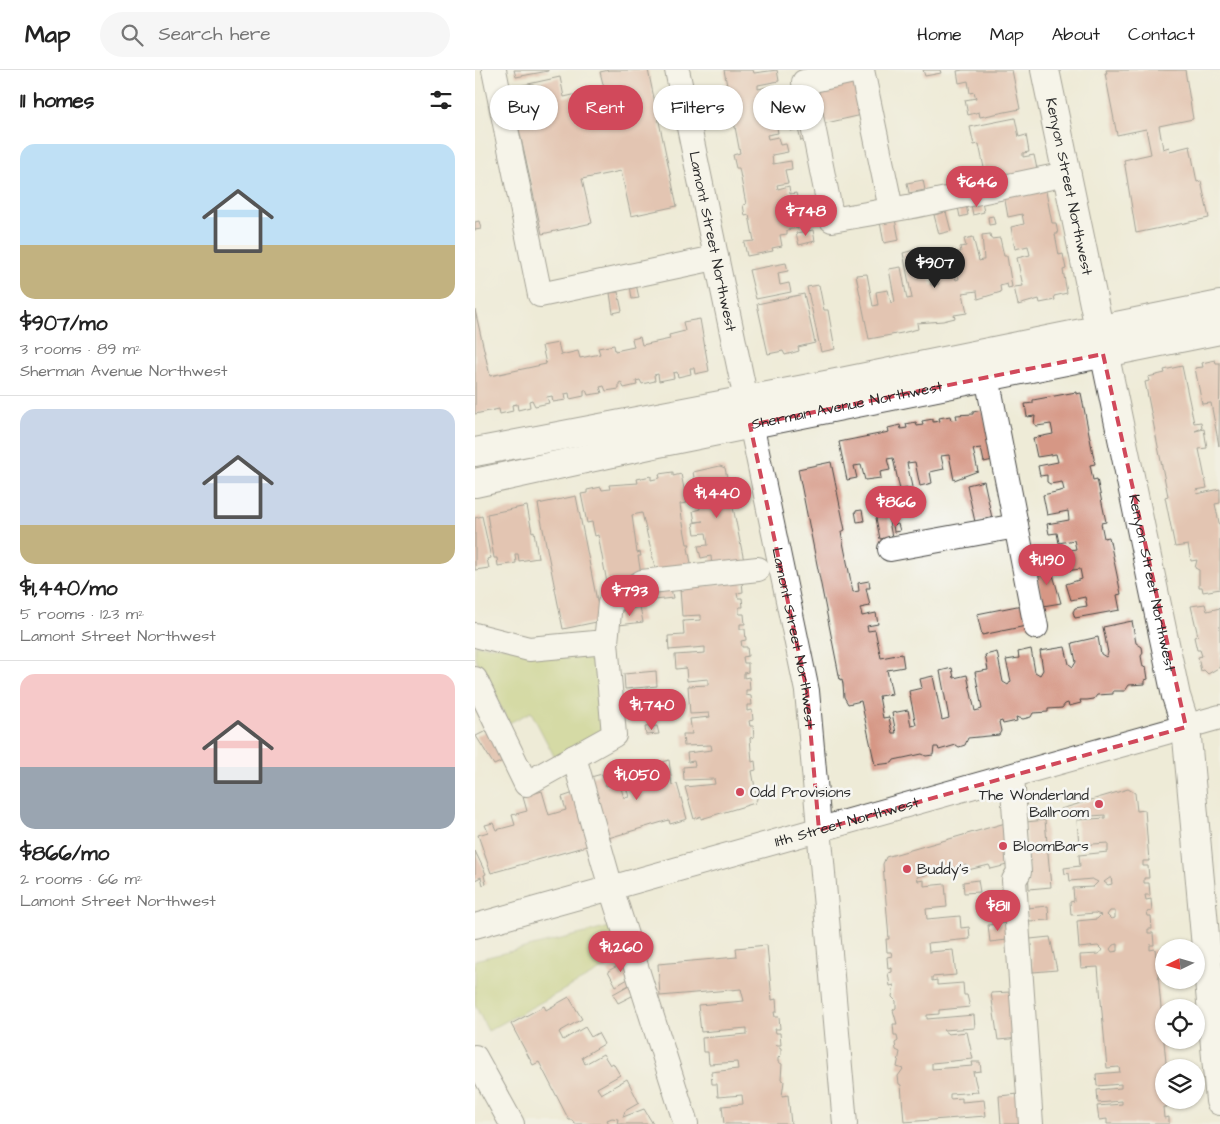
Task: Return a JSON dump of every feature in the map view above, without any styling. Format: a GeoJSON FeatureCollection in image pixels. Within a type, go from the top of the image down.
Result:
{"type":"FeatureCollection","features":[{"type":"Feature","properties":{"kind":"main road","name":"Kenyon Street Northwest"},"geometry":{"type":"LineString","coordinates":[[1045,70],[1176,696],[1187,727],[1220,1101]]}},
{"type":"Feature","properties":{"kind":"main road","name":"Sherman Avenue Northwest"},"geometry":{"type":"LineString","coordinates":[[475,452],[987,377],[1220,305]]}},
{"type":"Feature","properties":{"kind":"main road","name":"Sherman Avenue Northwest"},"geometry":{"type":"LineString","coordinates":[[475,483],[748,412],[1101,342],[1220,330]]}},
{"type":"Feature","properties":{"kind":"street"},"geometry":{"type":"LineString","coordinates":[[495,70],[540,295],[715,258]]}},
{"type":"Feature","properties":{"kind":"street","name":"Lamont Street Northwest"},"geometry":{"type":"LineString","coordinates":[[677,70],[807,691],[845,1124]]}},
{"type":"Feature","properties":{"kind":"street"},"geometry":{"type":"LineString","coordinates":[[891,209],[860,70],[804,82],[832,220],[891,209],[1066,174]]}},
{"type":"Feature","properties":{"kind":"street"},"geometry":{"type":"LineString","coordinates":[[987,377],[1036,627]]}},
{"type":"Feature","properties":{"kind":"street"},"geometry":{"type":"LineString","coordinates":[[890,549],[1016,526]]}},
{"type":"Feature","properties":{"kind":"street"},"geometry":{"type":"LineString","coordinates":[[475,679],[526,784],[614,735],[606,642],[610,603],[642,582],[758,569]]}},
{"type":"Feature","properties":{"kind":"street"},"geometry":{"type":"LineString","coordinates":[[475,635],[529,649],[606,642]]}},
{"type":"Feature","properties":{"kind":"street","name":"11th Street Northwest"},"geometry":{"type":"LineString","coordinates":[[475,926],[1220,717]]}},
{"type":"Feature","properties":{"kind":"street"},"geometry":{"type":"LineString","coordinates":[[574,757],[611,888],[686,1124]]}},
{"type":"Feature","properties":{"kind":"street"},"geometry":{"type":"LineString","coordinates":[[1012,776],[1019,872],[1014,880],[1031,1124]]}},
{"type":"Feature","properties":{"kind":"street"},"geometry":{"type":"LineString","coordinates":[[475,1057],[512,1124]]}},
{"type":"Feature","properties":{"kind":"highlighted area"},"geometry":{"type":"Polygon","coordinates":[[[1103,354],[1186,727],[819,830],[807,691],[750,425],[1103,354]]]}},
{"type":"Feature","properties":{"kind":"green space"},"geometry":{"type":"Polygon","coordinates":[[[475,645],[599,653],[606,729],[555,758],[531,712],[509,723],[475,658],[475,645]]]}},
{"type":"Feature","properties":{"kind":"green space"},"geometry":{"type":"Polygon","coordinates":[[[614,926],[623,958],[488,1031],[475,1005],[475,960],[614,926]]]}},
{"type":"Feature","properties":{"kind":"building"},"geometry":{"type":"Polygon","coordinates":[[[514,70],[548,70],[548,71],[516,77],[514,70]]]}},
{"type":"Feature","properties":{"kind":"building"},"geometry":{"type":"Polygon","coordinates":[[[609,70],[648,70],[653,93],[653,130],[661,130],[677,206],[631,216],[621,171],[582,179],[592,223],[542,234],[519,130],[558,130],[558,85],[524,85],[560,77],[564,97],[568,96],[568,130],[643,130],[643,85],[603,85],[600,72],[609,70]]]}},
{"type":"Feature","properties":{"kind":"building"},"geometry":{"type":"Polygon","coordinates":[[[724,70],[753,70],[754,73],[777,70],[779,81],[753,85],[753,130],[777,130],[778,133],[767,135],[768,139],[778,137],[780,145],[786,144],[788,152],[772,155],[773,164],[791,161],[792,169],[785,170],[788,183],[777,185],[778,189],[789,186],[790,194],[796,193],[798,201],[782,204],[784,213],[800,210],[803,211],[804,218],[801,218],[803,227],[787,230],[787,234],[780,235],[782,246],[772,248],[773,251],[747,256],[744,242],[754,241],[749,215],[745,216],[743,205],[746,204],[739,168],[736,168],[733,155],[740,153],[736,130],[743,130],[743,85],[727,85],[724,70]]]}},
{"type":"Feature","properties":{"kind":"building"},"geometry":{"type":"Polygon","coordinates":[[[923,70],[940,70],[941,73],[925,76],[923,70]]]}},
{"type":"Feature","properties":{"kind":"building"},"geometry":{"type":"Polygon","coordinates":[[[1012,70],[1020,109],[980,117],[979,112],[968,115],[965,100],[976,98],[974,92],[970,93],[968,81],[959,83],[957,71],[1012,70]]]}},
{"type":"Feature","properties":{"kind":"building"},"geometry":{"type":"Polygon","coordinates":[[[1106,70],[1185,70],[1193,119],[1159,126],[1163,149],[1169,147],[1170,151],[1190,146],[1197,182],[1201,181],[1209,218],[1136,233],[1124,160],[1151,154],[1146,129],[1117,135],[1106,70]]]}},
{"type":"Feature","properties":{"kind":"building"},"geometry":{"type":"Polygon","coordinates":[[[854,76],[862,115],[824,124],[824,85],[814,84],[854,76]]]}},
{"type":"Feature","properties":{"kind":"building"},"geometry":{"type":"Polygon","coordinates":[[[1015,118],[1019,137],[1026,135],[1029,152],[1023,153],[1023,157],[1034,155],[1037,169],[987,182],[979,144],[974,145],[970,127],[1015,118]]]}},
{"type":"Feature","properties":{"kind":"building"},"geometry":{"type":"Polygon","coordinates":[[[798,130],[807,130],[809,139],[801,141],[798,130]]]}},
{"type":"Feature","properties":{"kind":"building"},"geometry":{"type":"Polygon","coordinates":[[[923,180],[925,190],[909,193],[907,183],[923,180]]]}},
{"type":"Feature","properties":{"kind":"building"},"geometry":{"type":"Polygon","coordinates":[[[1044,181],[1052,223],[1056,223],[1058,234],[1055,234],[1059,255],[1063,254],[1066,269],[1063,270],[1067,293],[1054,296],[1055,300],[1040,303],[1039,299],[1018,305],[1014,287],[1023,286],[1017,258],[1030,255],[1028,246],[1015,249],[1011,227],[1024,224],[1022,214],[1008,217],[1004,195],[1044,181]]]}},
{"type":"Feature","properties":{"kind":"building"},"geometry":{"type":"Polygon","coordinates":[[[982,202],[984,212],[973,215],[971,205],[982,202]]]}},
{"type":"Feature","properties":{"kind":"building"},"geometry":{"type":"Polygon","coordinates":[[[966,205],[968,215],[960,217],[958,207],[966,205]]]}},
{"type":"Feature","properties":{"kind":"building"},"geometry":{"type":"Polygon","coordinates":[[[946,212],[951,231],[939,234],[934,215],[946,212]]]}},
{"type":"Feature","properties":{"kind":"building"},"geometry":{"type":"Polygon","coordinates":[[[824,214],[826,222],[813,225],[812,216],[824,214]]]}},
{"type":"Feature","properties":{"kind":"building"},"geometry":{"type":"Polygon","coordinates":[[[993,216],[995,224],[989,225],[988,217],[993,216]]]}},
{"type":"Feature","properties":{"kind":"building"},"geometry":{"type":"Polygon","coordinates":[[[895,219],[899,240],[884,243],[880,222],[895,219]]]}},
{"type":"Feature","properties":{"kind":"building"},"geometry":{"type":"Polygon","coordinates":[[[479,221],[481,229],[475,230],[475,222],[479,221]]]}},
{"type":"Feature","properties":{"kind":"building"},"geometry":{"type":"Polygon","coordinates":[[[813,230],[815,241],[799,245],[796,233],[813,230]]]}},
{"type":"Feature","properties":{"kind":"building"},"geometry":{"type":"Polygon","coordinates":[[[990,234],[991,239],[1000,238],[1004,256],[1007,256],[1012,287],[1008,288],[1007,284],[1000,286],[1001,292],[978,299],[977,291],[963,293],[967,313],[954,315],[955,318],[943,321],[917,323],[918,329],[869,339],[856,275],[867,274],[873,306],[878,305],[876,292],[888,290],[891,303],[895,302],[889,269],[901,267],[907,299],[912,298],[903,253],[914,250],[919,268],[927,266],[931,285],[939,284],[935,261],[951,257],[956,280],[959,279],[956,264],[960,264],[957,252],[961,252],[960,247],[966,246],[964,239],[973,237],[979,261],[984,260],[982,235],[990,234]]]}},
{"type":"Feature","properties":{"kind":"building"},"geometry":{"type":"Polygon","coordinates":[[[786,263],[788,271],[778,273],[780,285],[789,283],[791,292],[756,299],[749,270],[786,263]]]}},
{"type":"Feature","properties":{"kind":"building"},"geometry":{"type":"Polygon","coordinates":[[[636,284],[639,298],[632,299],[630,285],[636,284]]]}},
{"type":"Feature","properties":{"kind":"building"},"geometry":{"type":"Polygon","coordinates":[[[819,285],[824,310],[828,310],[835,349],[821,352],[807,287],[819,285]]]}},
{"type":"Feature","properties":{"kind":"building"},"geometry":{"type":"Polygon","coordinates":[[[618,292],[622,311],[613,313],[610,293],[618,292]]]}},
{"type":"Feature","properties":{"kind":"building"},"geometry":{"type":"Polygon","coordinates":[[[804,294],[815,343],[798,347],[799,351],[785,355],[783,351],[768,354],[757,304],[804,294]]]}},
{"type":"Feature","properties":{"kind":"building"},"geometry":{"type":"Polygon","coordinates":[[[475,310],[490,376],[546,364],[542,346],[558,343],[561,355],[578,351],[580,358],[600,354],[598,348],[614,345],[615,351],[634,347],[632,339],[640,337],[642,345],[670,339],[669,335],[685,331],[683,322],[700,319],[709,371],[695,374],[694,368],[690,368],[691,374],[678,377],[677,372],[673,373],[674,378],[659,381],[658,374],[654,375],[655,381],[642,384],[640,380],[636,381],[637,385],[624,388],[621,382],[619,383],[619,389],[606,391],[604,386],[600,387],[602,393],[588,395],[586,390],[584,390],[584,396],[570,399],[569,393],[565,394],[566,400],[553,402],[552,396],[547,397],[549,403],[535,406],[532,400],[529,401],[530,407],[518,410],[517,404],[512,405],[513,411],[500,414],[499,409],[475,414],[475,310]]]}},
{"type":"Feature","properties":{"kind":"building"},"geometry":{"type":"Polygon","coordinates":[[[1215,360],[1216,363],[1220,363],[1219,446],[1211,403],[1202,404],[1195,368],[1203,367],[1202,363],[1215,360]]]}},
{"type":"Feature","properties":{"kind":"building"},"geometry":{"type":"Polygon","coordinates":[[[1182,366],[1194,423],[1201,422],[1202,428],[1195,431],[1204,429],[1207,448],[1199,449],[1207,488],[1196,490],[1197,494],[1220,489],[1220,503],[1215,504],[1220,527],[1220,589],[1203,592],[1202,587],[1199,587],[1199,570],[1195,568],[1197,560],[1191,561],[1188,545],[1175,547],[1165,497],[1168,496],[1145,382],[1149,381],[1148,377],[1165,373],[1164,370],[1182,366]]]}},
{"type":"Feature","properties":{"kind":"building"},"geometry":{"type":"Polygon","coordinates":[[[1076,392],[1076,394],[1081,393],[1095,464],[1090,465],[1093,480],[1097,479],[1106,522],[1101,523],[1104,538],[1109,537],[1121,594],[1117,595],[1120,610],[1075,618],[1073,612],[1075,608],[1087,606],[1085,597],[1071,600],[1066,584],[1082,579],[1080,569],[1066,571],[1064,561],[1055,563],[1053,553],[1076,549],[1074,540],[1059,543],[1057,533],[1049,534],[1047,524],[1069,520],[1068,511],[1047,515],[1043,495],[1064,490],[1062,482],[1050,484],[1047,482],[1047,475],[1040,476],[1038,466],[1058,462],[1056,454],[1037,457],[1033,438],[1053,434],[1051,424],[1037,426],[1034,424],[1035,416],[1027,417],[1025,404],[1033,403],[1033,400],[1076,392]]]}},
{"type":"Feature","properties":{"kind":"building"},"geometry":{"type":"Polygon","coordinates":[[[982,410],[997,459],[984,462],[981,448],[973,449],[978,471],[954,480],[949,455],[941,456],[944,469],[930,472],[932,483],[920,486],[915,462],[907,463],[912,487],[900,490],[893,458],[887,459],[890,470],[880,472],[881,478],[865,480],[861,465],[854,466],[857,478],[847,480],[839,442],[889,432],[888,428],[900,425],[901,429],[907,428],[906,424],[916,422],[917,426],[923,425],[922,421],[933,419],[933,422],[940,421],[939,418],[950,416],[951,420],[957,419],[956,415],[973,414],[973,412],[982,410]]]}},
{"type":"Feature","properties":{"kind":"building"},"geometry":{"type":"Polygon","coordinates":[[[831,462],[845,530],[841,532],[853,592],[859,591],[858,583],[869,581],[870,588],[866,588],[870,606],[860,608],[862,616],[876,613],[878,624],[867,626],[868,631],[875,630],[881,658],[902,654],[904,667],[887,670],[892,694],[879,696],[883,718],[889,717],[892,733],[896,733],[892,713],[908,710],[911,726],[916,725],[909,691],[922,688],[920,679],[933,676],[942,720],[949,718],[940,671],[952,668],[954,678],[967,675],[975,711],[982,709],[975,672],[988,670],[985,655],[997,652],[1003,682],[1008,685],[1011,681],[1006,660],[1019,658],[1018,652],[1031,649],[1035,672],[1040,675],[1043,670],[1040,651],[1065,647],[1069,664],[1073,667],[1076,662],[1072,643],[1098,637],[1101,654],[1106,657],[1108,653],[1103,627],[1132,621],[1136,643],[1142,647],[1143,667],[1146,666],[1148,679],[1145,680],[1145,684],[1129,685],[1125,691],[1113,691],[1113,694],[1097,695],[1094,699],[1080,700],[1081,703],[1069,706],[1068,703],[1062,708],[1048,709],[1048,712],[1033,713],[1031,717],[1023,719],[1016,717],[1017,721],[1003,724],[1002,721],[999,722],[1001,731],[999,735],[968,738],[965,745],[959,747],[956,745],[939,750],[938,747],[934,747],[933,755],[926,756],[922,754],[894,760],[892,763],[875,765],[861,701],[848,704],[844,697],[842,679],[840,680],[798,469],[831,462]]]}},
{"type":"Feature","properties":{"kind":"building"},"geometry":{"type":"Polygon","coordinates":[[[720,466],[725,468],[745,566],[712,569],[711,556],[701,558],[698,546],[708,545],[706,533],[695,534],[693,523],[703,521],[695,522],[693,511],[700,509],[693,472],[720,466]]]}},
{"type":"Feature","properties":{"kind":"building"},"geometry":{"type":"Polygon","coordinates":[[[673,472],[673,476],[681,474],[687,503],[680,504],[687,544],[690,544],[688,548],[692,568],[656,571],[642,513],[632,515],[637,553],[640,552],[641,556],[638,556],[641,574],[619,586],[608,588],[598,535],[595,536],[592,522],[587,523],[581,494],[587,493],[587,490],[601,487],[602,490],[610,489],[609,485],[638,483],[637,479],[651,476],[651,480],[660,478],[659,474],[673,472]]]}},
{"type":"Feature","properties":{"kind":"building"},"geometry":{"type":"Polygon","coordinates":[[[984,481],[992,518],[975,522],[967,485],[984,481]]]}},
{"type":"Feature","properties":{"kind":"building"},"geometry":{"type":"Polygon","coordinates":[[[576,496],[601,621],[563,629],[538,504],[576,496]]]}},
{"type":"Feature","properties":{"kind":"building"},"geometry":{"type":"Polygon","coordinates":[[[527,506],[532,532],[534,531],[538,558],[519,561],[518,554],[515,554],[516,563],[498,566],[497,558],[494,558],[487,514],[527,506]]]}},
{"type":"Feature","properties":{"kind":"building"},"geometry":{"type":"Polygon","coordinates":[[[862,510],[864,521],[857,522],[855,511],[862,510]]]}},
{"type":"Feature","properties":{"kind":"building"},"geometry":{"type":"Polygon","coordinates":[[[482,516],[491,558],[487,559],[489,568],[475,570],[475,518],[482,516]]]}},
{"type":"Feature","properties":{"kind":"building"},"geometry":{"type":"Polygon","coordinates":[[[888,516],[892,537],[880,539],[876,518],[888,516]]]}},
{"type":"Feature","properties":{"kind":"building"},"geometry":{"type":"Polygon","coordinates":[[[898,524],[900,531],[894,532],[893,525],[898,524]]]}},
{"type":"Feature","properties":{"kind":"building"},"geometry":{"type":"Polygon","coordinates":[[[1050,564],[1061,603],[1043,606],[1035,567],[1050,564]]]}},
{"type":"Feature","properties":{"kind":"building"},"geometry":{"type":"Polygon","coordinates":[[[742,581],[743,592],[737,593],[738,598],[742,598],[743,607],[739,607],[739,614],[744,614],[745,624],[740,624],[740,629],[745,629],[746,640],[741,641],[742,647],[747,647],[748,656],[743,657],[744,663],[748,663],[748,672],[744,673],[744,678],[749,677],[750,690],[746,690],[746,695],[751,696],[752,705],[747,705],[747,711],[752,710],[753,720],[749,721],[750,726],[753,726],[754,737],[750,738],[752,762],[755,761],[756,770],[752,771],[757,799],[755,803],[701,819],[701,816],[694,819],[685,787],[715,784],[714,779],[684,780],[683,767],[695,766],[694,761],[688,762],[687,753],[712,750],[711,745],[684,746],[683,734],[692,734],[690,719],[710,717],[709,713],[690,714],[688,686],[708,685],[708,679],[687,681],[686,668],[676,669],[675,655],[705,653],[705,647],[669,650],[668,636],[684,635],[683,621],[701,620],[701,615],[682,616],[680,589],[742,581]]]}},
{"type":"Feature","properties":{"kind":"building"},"geometry":{"type":"Polygon","coordinates":[[[671,588],[673,598],[655,600],[654,589],[671,588]]]}},
{"type":"Feature","properties":{"kind":"building"},"geometry":{"type":"Polygon","coordinates":[[[1027,604],[1031,625],[982,635],[977,614],[1027,604]]]}},
{"type":"Feature","properties":{"kind":"building"},"geometry":{"type":"Polygon","coordinates":[[[1205,604],[1207,611],[1220,608],[1220,667],[1208,674],[1204,670],[1201,671],[1198,657],[1202,656],[1200,650],[1197,650],[1194,637],[1198,636],[1191,606],[1205,604]]]}},
{"type":"Feature","properties":{"kind":"building"},"geometry":{"type":"Polygon","coordinates":[[[640,607],[643,622],[619,625],[618,612],[640,607]]]}},
{"type":"Feature","properties":{"kind":"building"},"geometry":{"type":"Polygon","coordinates":[[[656,671],[657,686],[625,689],[624,674],[656,671]]]}},
{"type":"Feature","properties":{"kind":"building"},"geometry":{"type":"Polygon","coordinates":[[[657,726],[659,734],[646,735],[645,727],[657,726]]]}},
{"type":"Feature","properties":{"kind":"building"},"geometry":{"type":"Polygon","coordinates":[[[492,728],[509,758],[494,765],[476,736],[492,728]]]}},
{"type":"Feature","properties":{"kind":"building"},"geometry":{"type":"Polygon","coordinates":[[[669,760],[672,785],[677,784],[687,819],[670,824],[669,820],[605,839],[587,778],[602,774],[606,786],[619,782],[624,798],[629,797],[622,774],[631,771],[639,794],[644,792],[637,768],[648,765],[657,788],[660,787],[654,765],[669,760]]]}},
{"type":"Feature","properties":{"kind":"building"},"geometry":{"type":"Polygon","coordinates":[[[1128,789],[1135,793],[1137,811],[1145,810],[1149,861],[1143,861],[1143,866],[1148,866],[1149,878],[1144,878],[1144,883],[1149,883],[1150,895],[1145,895],[1146,900],[1151,899],[1152,911],[1147,912],[1148,916],[1151,916],[1152,929],[1148,929],[1148,933],[1153,933],[1154,945],[1150,945],[1150,950],[1155,949],[1155,989],[1159,989],[1160,999],[1155,999],[1155,1049],[1165,1049],[1166,1059],[1155,1059],[1155,1109],[1163,1109],[1164,1118],[1169,1117],[1169,1124],[1107,1124],[1107,1119],[1099,1120],[1097,1106],[1122,1104],[1122,1101],[1098,1103],[1097,1090],[1121,1088],[1121,1084],[1097,1086],[1096,1074],[1120,1072],[1119,1067],[1107,1068],[1098,967],[1081,968],[1080,955],[1099,954],[1102,950],[1098,946],[1079,948],[1077,921],[1097,919],[1101,915],[1095,913],[1071,915],[1070,902],[1074,901],[1073,888],[1093,887],[1098,882],[1092,879],[1070,881],[1069,873],[1065,874],[1064,868],[1080,866],[1079,855],[1108,852],[1108,843],[1079,845],[1077,820],[1105,818],[1105,815],[1066,818],[1061,809],[1128,789]],[[1111,877],[1104,882],[1108,885],[1112,884],[1111,877]],[[1110,911],[1107,915],[1111,919],[1115,918],[1115,911],[1110,911]],[[1118,944],[1113,945],[1110,949],[1112,952],[1118,951],[1118,944]]]}},
{"type":"Feature","properties":{"kind":"building"},"geometry":{"type":"Polygon","coordinates":[[[542,791],[549,815],[566,810],[562,797],[577,792],[594,844],[491,873],[478,835],[488,832],[485,825],[493,823],[496,830],[515,825],[512,815],[527,811],[523,797],[542,791]]]}},
{"type":"Feature","properties":{"kind":"building"},"geometry":{"type":"Polygon","coordinates":[[[1045,820],[1051,887],[1029,889],[1026,822],[1045,820]]]}},
{"type":"Feature","properties":{"kind":"building"},"geometry":{"type":"Polygon","coordinates":[[[1009,822],[1007,865],[991,869],[989,865],[968,870],[966,865],[917,877],[918,881],[924,880],[924,886],[945,884],[947,907],[926,909],[927,919],[960,916],[961,928],[969,927],[970,939],[928,943],[929,952],[953,950],[956,975],[932,977],[932,981],[937,980],[937,985],[963,983],[964,995],[967,995],[970,1007],[939,1010],[939,1014],[927,1015],[927,1019],[974,1015],[975,1028],[943,1030],[948,1034],[967,1032],[973,1059],[932,1063],[932,1069],[973,1066],[972,1062],[980,1062],[981,1071],[973,1072],[978,1092],[950,1094],[950,1099],[962,1098],[962,1102],[984,1100],[986,1116],[904,1122],[901,1085],[899,1084],[898,1076],[903,1069],[897,1067],[900,1052],[896,1050],[895,1043],[898,1041],[897,1035],[894,1035],[893,1024],[897,1024],[893,1010],[896,1008],[896,1001],[892,997],[894,985],[890,986],[888,973],[892,972],[892,968],[888,969],[887,957],[892,956],[891,952],[887,952],[886,939],[889,939],[883,864],[886,857],[1009,822]]]}},
{"type":"Feature","properties":{"kind":"building"},"geometry":{"type":"Polygon","coordinates":[[[475,851],[486,874],[484,875],[486,884],[483,885],[481,877],[475,880],[475,851]]]}},
{"type":"Feature","properties":{"kind":"building"},"geometry":{"type":"Polygon","coordinates":[[[978,880],[980,892],[964,893],[963,882],[978,880]]]}},
{"type":"Feature","properties":{"kind":"building"},"geometry":{"type":"Polygon","coordinates":[[[1048,906],[1049,920],[1028,921],[1027,908],[1048,906]]]}},
{"type":"Feature","properties":{"kind":"building"},"geometry":{"type":"Polygon","coordinates":[[[1006,923],[1007,940],[990,942],[988,925],[1006,923]]]}},
{"type":"Feature","properties":{"kind":"building"},"geometry":{"type":"Polygon","coordinates":[[[1050,937],[1057,970],[1033,972],[1030,939],[1050,937]]]}},
{"type":"Feature","properties":{"kind":"building"},"geometry":{"type":"Polygon","coordinates":[[[767,945],[772,1000],[776,999],[777,1012],[774,1012],[775,1017],[779,1017],[780,1029],[775,1029],[776,1033],[780,1033],[781,1045],[776,1045],[781,1048],[778,1062],[782,1064],[781,1079],[784,1081],[782,1096],[788,1095],[791,1124],[724,1124],[722,1106],[743,1104],[742,1095],[718,1097],[717,1084],[712,1084],[711,1072],[738,1069],[737,1062],[709,1064],[708,1052],[703,1052],[702,1038],[747,1034],[747,1028],[701,1032],[698,1005],[744,1001],[741,989],[660,996],[658,964],[737,957],[736,948],[767,945]]]}},
{"type":"Feature","properties":{"kind":"building"},"geometry":{"type":"Polygon","coordinates":[[[629,960],[633,976],[616,986],[608,971],[629,960]]]}},
{"type":"Feature","properties":{"kind":"building"},"geometry":{"type":"Polygon","coordinates":[[[629,985],[634,995],[618,1003],[613,994],[629,985]]]}},
{"type":"Feature","properties":{"kind":"building"},"geometry":{"type":"Polygon","coordinates":[[[1010,992],[1011,1008],[1020,1038],[998,1040],[991,993],[1010,992]]]}},
{"type":"Feature","properties":{"kind":"building"},"geometry":{"type":"Polygon","coordinates":[[[569,997],[582,1019],[559,1032],[563,1040],[585,1027],[591,1037],[598,1033],[604,1044],[582,1057],[585,1064],[603,1054],[610,1065],[613,1063],[620,1075],[597,1088],[601,1094],[627,1079],[639,1103],[625,1111],[623,1117],[644,1109],[653,1124],[617,1124],[618,1119],[612,1118],[607,1120],[609,1124],[575,1124],[572,1120],[569,1120],[539,1062],[533,1065],[511,1024],[544,1006],[546,1010],[569,997]]]}},
{"type":"Feature","properties":{"kind":"building"},"geometry":{"type":"Polygon","coordinates":[[[1019,1094],[1022,1124],[1001,1124],[999,1096],[1019,1094]]]}},
{"type":"Feature","properties":{"kind":"place","name":"Odd Provisions"},"geometry":{"type":"Point","coordinates":[740,792]}},
{"type":"Feature","properties":{"kind":"place","name":"The Wonderland Ballroom"},"geometry":{"type":"Point","coordinates":[1099,804]}},
{"type":"Feature","properties":{"kind":"place","name":"BloomBars"},"geometry":{"type":"Point","coordinates":[1003,846]}},
{"type":"Feature","properties":{"kind":"place","name":"Buddy's"},"geometry":{"type":"Point","coordinates":[907,869]}}]}
